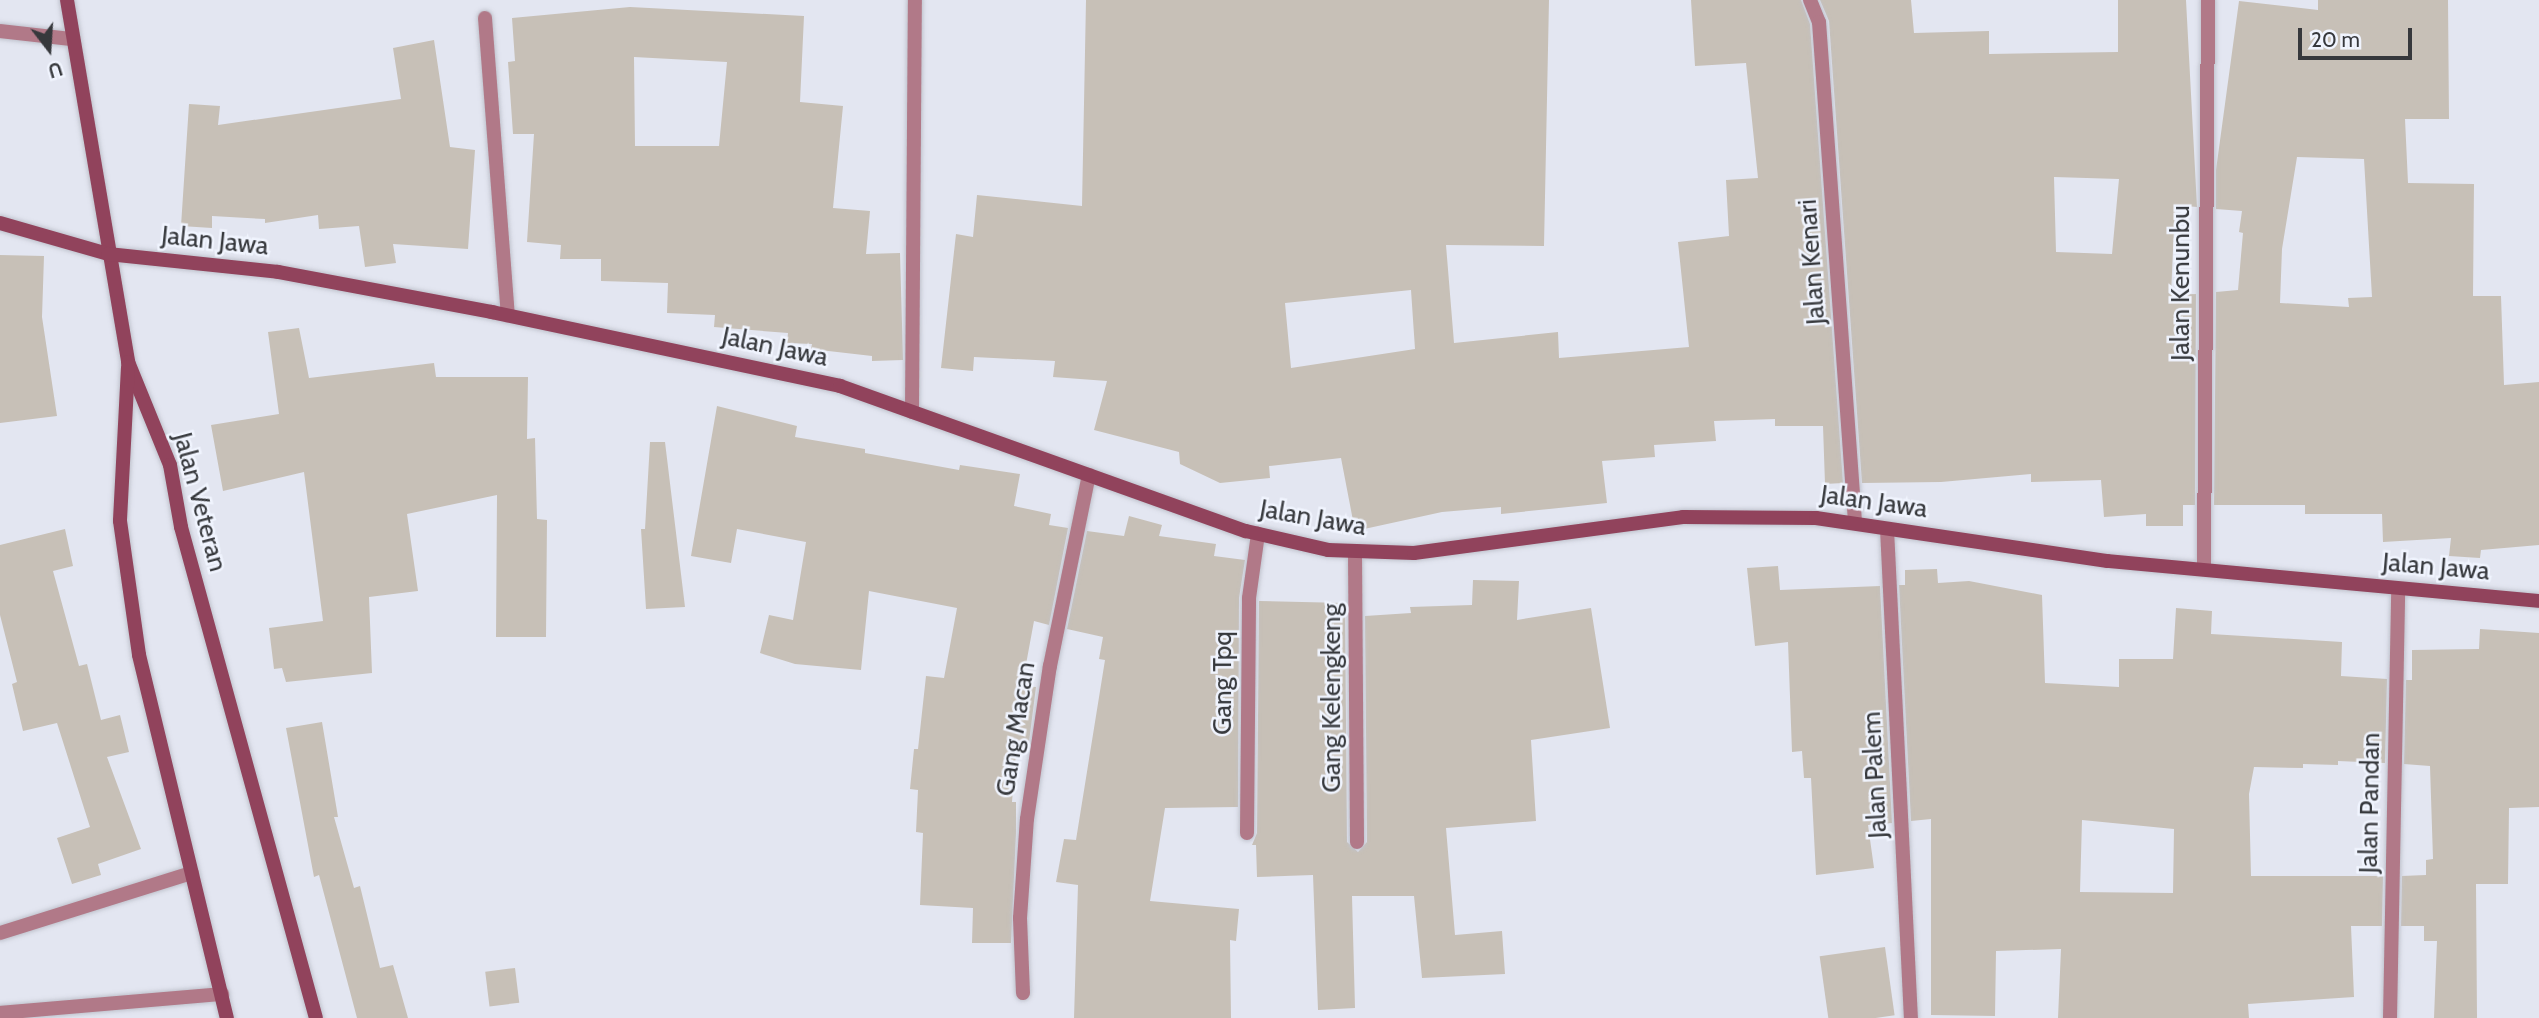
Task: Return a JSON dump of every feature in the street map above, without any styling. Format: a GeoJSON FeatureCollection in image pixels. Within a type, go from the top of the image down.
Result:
{"type":"FeatureCollection","features":[{"type":"Feature","properties":{"kind":"street"},"geometry":{"type":"LineString","coordinates":[[67,0],[71,39],[93,150],[108,254],[128,362],[120,521],[139,655],[227,1018]]}},
{"type":"Feature","properties":{"kind":"street"},"geometry":{"type":"LineString","coordinates":[[912,412],[915,0]]}},
{"type":"Feature","properties":{"kind":"street","name":"Jalan Kenari"},"geometry":{"type":"LineString","coordinates":[[1810,0],[1818,12],[1820,34],[1855,522]]}},
{"type":"Feature","properties":{"kind":"street","name":"Jalan Kenunbu"},"geometry":{"type":"LineString","coordinates":[[2204,567],[2208,0]]}},
{"type":"Feature","properties":{"kind":"street"},"geometry":{"type":"LineString","coordinates":[[485,18],[508,315]]}},
{"type":"Feature","properties":{"kind":"street"},"geometry":{"type":"LineString","coordinates":[[0,31],[71,39]]}},
{"type":"Feature","properties":{"kind":"street","name":"Jalan Jawa"},"geometry":{"type":"LineString","coordinates":[[0,223],[108,254],[278,272],[508,315],[840,386],[1258,534],[1355,553],[1413,553],[1708,515],[1855,522],[2108,561],[2204,567],[2398,589],[2539,601]]}},
{"type":"Feature","properties":{"kind":"street","name":"Jalan Veteran"},"geometry":{"type":"LineString","coordinates":[[128,362],[170,465],[194,575],[316,1018]]}},
{"type":"Feature","properties":{"kind":"street","name":"Gang Macan"},"geometry":{"type":"LineString","coordinates":[[1023,993],[1020,918],[1027,819],[1050,666],[1089,475]]}},
{"type":"Feature","properties":{"kind":"street","name":"Jalan Palem"},"geometry":{"type":"LineString","coordinates":[[1887,529],[1911,1018]]}},
{"type":"Feature","properties":{"kind":"street","name":"Gang Tpq"},"geometry":{"type":"LineString","coordinates":[[1247,833],[1248,598],[1258,534]]}},
{"type":"Feature","properties":{"kind":"street","name":"Gang Kelengkeng"},"geometry":{"type":"LineString","coordinates":[[1355,553],[1357,842]]}},
{"type":"Feature","properties":{"kind":"street","name":"Jalan Pandan"},"geometry":{"type":"LineString","coordinates":[[2390,1018],[2398,589]]}},
{"type":"Feature","properties":{"kind":"street"},"geometry":{"type":"LineString","coordinates":[[0,933],[192,873]]}},
{"type":"Feature","properties":{"kind":"street"},"geometry":{"type":"LineString","coordinates":[[0,1013],[30,1015],[222,994]]}},
{"type":"Feature","properties":{"kind":"building"},"geometry":{"type":"Polygon","coordinates":[[[1086,0],[1549,0],[1544,246],[1446,245],[1454,343],[1558,332],[1559,358],[1689,347],[1678,242],[1729,236],[1726,180],[1758,178],[1746,63],[1695,66],[1691,0],[1801,0],[1810,24],[1843,483],[1825,484],[1823,426],[1775,426],[1775,419],[1714,421],[1716,441],[1654,445],[1655,457],[1602,461],[1607,503],[1501,514],[1501,507],[1442,512],[1355,531],[1341,458],[1269,466],[1270,478],[1220,483],[1180,464],[1179,452],[1094,430],[1107,381],[1053,377],[1055,361],[974,357],[973,371],[941,368],[956,234],[973,237],[977,195],[1082,206],[1086,0]],[[1411,290],[1285,303],[1291,368],[1415,349],[1411,290]]]}},
{"type":"Feature","properties":{"kind":"building"},"geometry":{"type":"Polygon","coordinates":[[[1820,0],[1911,0],[1914,33],[1989,31],[1989,54],[2118,52],[2118,0],[2186,0],[2197,207],[2175,205],[2171,295],[2196,294],[2195,505],[2183,505],[2183,526],[2146,526],[2146,514],[2104,517],[2101,480],[2031,482],[2031,474],[1941,482],[1862,483],[1829,21],[1820,0]],[[2054,177],[2056,252],[2112,254],[2119,179],[2054,177]]]}},
{"type":"Feature","properties":{"kind":"building"},"geometry":{"type":"Polygon","coordinates":[[[2318,0],[2448,0],[2449,119],[2405,119],[2408,183],[2474,184],[2473,296],[2501,296],[2504,385],[2539,382],[2539,545],[2481,550],[2480,558],[2449,556],[2451,538],[2383,542],[2382,514],[2305,514],[2305,505],[2214,505],[2216,292],[2238,290],[2243,233],[2239,232],[2242,211],[2216,209],[2216,170],[2239,1],[2318,10],[2318,0]],[[2297,157],[2282,249],[2280,303],[2349,307],[2348,298],[2372,297],[2364,159],[2297,157]]]}},
{"type":"Feature","properties":{"kind":"building"},"geometry":{"type":"Polygon","coordinates":[[[630,7],[804,16],[800,102],[843,106],[833,208],[870,211],[866,254],[900,253],[903,360],[872,361],[872,356],[811,349],[812,344],[787,343],[788,333],[714,327],[715,315],[667,313],[668,283],[601,281],[601,259],[560,259],[561,245],[527,242],[534,134],[513,134],[508,62],[515,61],[512,18],[630,7]],[[634,57],[635,146],[719,146],[727,62],[634,57]]]}},
{"type":"Feature","properties":{"kind":"building"},"geometry":{"type":"Polygon","coordinates":[[[434,40],[450,147],[475,150],[468,249],[393,244],[396,263],[365,267],[359,226],[319,229],[318,215],[265,223],[265,219],[212,216],[212,228],[181,226],[189,104],[220,106],[218,125],[401,99],[393,48],[434,40]]]}},
{"type":"Feature","properties":{"kind":"building"},"geometry":{"type":"Polygon","coordinates":[[[0,255],[44,256],[42,317],[57,416],[0,423],[0,255]]]}},
{"type":"Feature","properties":{"kind":"building"},"geometry":{"type":"Polygon","coordinates":[[[299,328],[309,378],[434,363],[436,377],[528,377],[527,439],[535,438],[537,519],[547,520],[546,637],[496,637],[497,495],[407,514],[418,591],[369,597],[372,673],[286,682],[282,668],[274,669],[269,628],[323,621],[304,472],[223,491],[211,425],[279,414],[268,332],[299,328]]]}},
{"type":"Feature","properties":{"kind":"building"},"geometry":{"type":"Polygon","coordinates":[[[717,406],[797,426],[795,437],[865,449],[865,453],[959,470],[960,465],[1020,474],[1014,506],[1051,514],[1049,525],[1068,528],[1049,625],[1034,621],[1022,686],[1036,687],[1029,742],[1017,741],[1012,802],[1016,802],[1016,833],[1011,943],[972,943],[973,908],[920,905],[923,833],[916,832],[918,790],[910,789],[914,749],[918,749],[926,676],[944,678],[957,608],[869,591],[861,670],[795,664],[760,653],[769,615],[793,620],[806,542],[737,529],[731,563],[691,556],[717,406]]]}},
{"type":"Feature","properties":{"kind":"building"},"geometry":{"type":"Polygon","coordinates":[[[650,442],[665,442],[685,607],[646,609],[641,529],[645,529],[650,442]]]}},
{"type":"Feature","properties":{"kind":"building"},"geometry":{"type":"Polygon","coordinates":[[[1129,516],[1162,525],[1159,536],[1216,544],[1214,556],[1245,560],[1239,598],[1238,807],[1165,808],[1150,901],[1239,909],[1236,941],[1230,940],[1231,1018],[1074,1018],[1078,885],[1056,882],[1064,839],[1076,840],[1105,660],[1099,659],[1103,637],[1067,629],[1087,531],[1124,536],[1129,516]]]}},
{"type":"Feature","properties":{"kind":"building"},"geometry":{"type":"Polygon","coordinates":[[[65,529],[73,566],[53,571],[79,666],[87,664],[101,720],[120,715],[129,752],[107,757],[141,849],[98,864],[101,875],[72,884],[57,838],[90,827],[57,723],[23,731],[12,684],[17,682],[0,615],[0,545],[65,529]]]}},
{"type":"Feature","properties":{"kind":"building"},"geometry":{"type":"Polygon","coordinates":[[[1778,566],[1780,590],[1880,586],[1892,823],[1868,825],[1874,868],[1816,875],[1811,778],[1804,778],[1802,751],[1792,752],[1788,642],[1755,646],[1747,568],[1778,566]]]}},
{"type":"Feature","properties":{"kind":"building"},"geometry":{"type":"Polygon","coordinates":[[[1937,569],[1938,583],[1969,581],[2042,595],[2045,683],[2119,687],[2119,659],[2173,659],[2176,608],[2212,611],[2211,634],[2342,642],[2341,676],[2387,679],[2385,763],[2338,761],[2338,765],[2303,764],[2303,768],[2254,767],[2249,794],[2251,876],[2383,876],[2382,926],[2351,926],[2354,997],[2248,1004],[2249,1018],[2058,1018],[2061,949],[1996,951],[1995,1016],[1931,1015],[1931,819],[1911,821],[1899,585],[1905,585],[1905,570],[1937,569]],[[2082,820],[2080,892],[2173,893],[2174,829],[2082,820]]]}},
{"type":"Feature","properties":{"kind":"building"},"geometry":{"type":"Polygon","coordinates":[[[1473,580],[1519,581],[1517,620],[1591,608],[1610,728],[1531,740],[1536,821],[1446,828],[1455,935],[1502,931],[1505,974],[1422,978],[1414,896],[1352,896],[1355,1008],[1318,1010],[1313,875],[1257,877],[1256,845],[1252,845],[1257,833],[1259,601],[1345,603],[1347,842],[1358,852],[1367,842],[1365,616],[1411,613],[1410,607],[1472,605],[1473,580]]]}},
{"type":"Feature","properties":{"kind":"building"},"geometry":{"type":"Polygon","coordinates":[[[2480,629],[2539,633],[2539,807],[2509,808],[2508,884],[2476,884],[2477,1018],[2434,1018],[2437,941],[2424,941],[2424,926],[2401,926],[2402,876],[2426,875],[2426,860],[2433,859],[2430,766],[2404,764],[2406,680],[2412,680],[2412,650],[2479,649],[2480,629]]]}},
{"type":"Feature","properties":{"kind":"building"},"geometry":{"type":"Polygon","coordinates":[[[322,722],[338,817],[334,817],[354,888],[360,886],[380,968],[393,965],[408,1018],[357,1018],[319,875],[314,877],[286,728],[322,722]]]}},
{"type":"Feature","properties":{"kind":"building"},"geometry":{"type":"Polygon","coordinates":[[[1885,947],[1895,1015],[1828,1018],[1820,956],[1885,947]]]}},
{"type":"Feature","properties":{"kind":"building"},"geometry":{"type":"Polygon","coordinates":[[[515,968],[519,1003],[489,1006],[485,972],[515,968]]]}}]}
